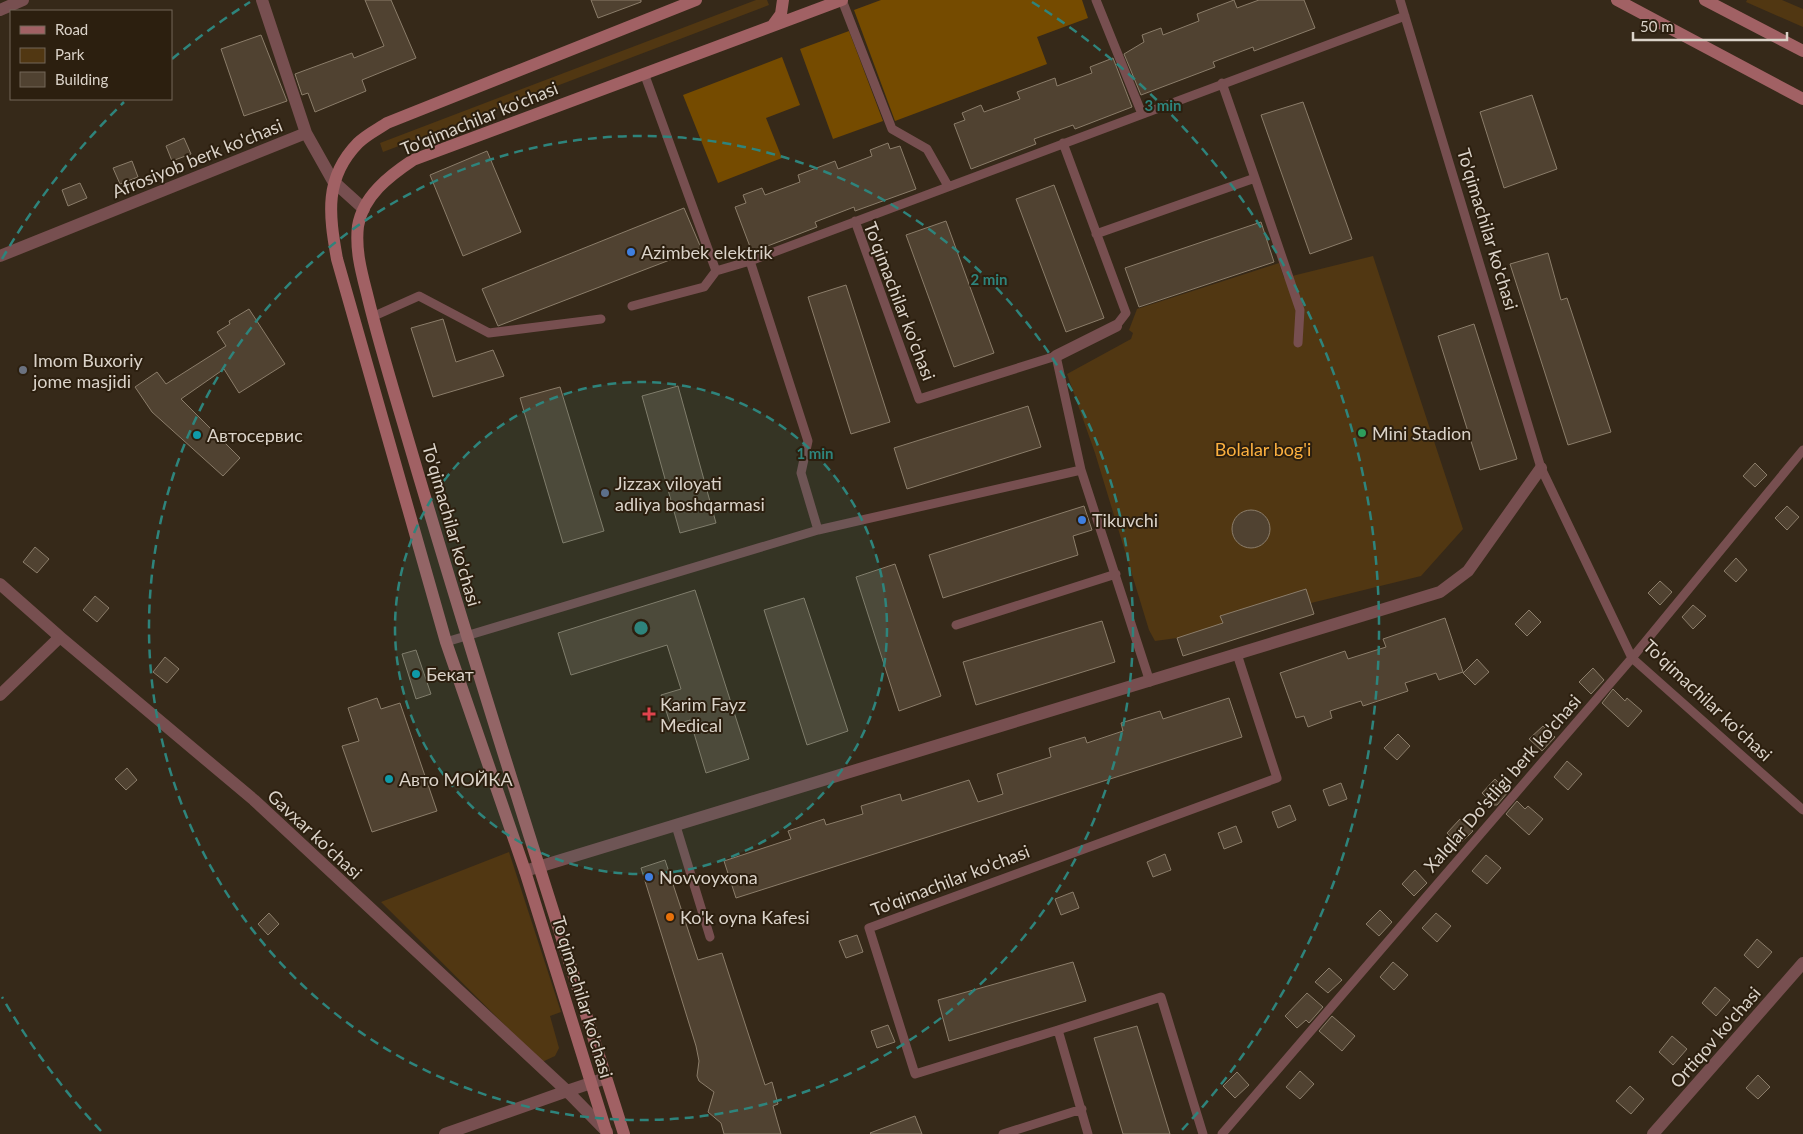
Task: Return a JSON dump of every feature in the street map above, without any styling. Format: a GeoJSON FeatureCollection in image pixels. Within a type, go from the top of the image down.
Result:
{"type":"FeatureCollection","features":[{"type":"Feature","properties":{"kind":"main road","name":"To'qimachilar ko'chasi"},"geometry":{"type":"LineString","coordinates":[[607,1133],[525,871],[446,642],[337,258],[331,225],[330,194],[333,181],[359,142],[387,123],[696,0]]}},
{"type":"Feature","properties":{"kind":"main road"},"geometry":{"type":"LineString","coordinates":[[773,25],[781,14],[783,0]]}},
{"type":"Feature","properties":{"kind":"main road","name":"To'qimachilar ko'chasi"},"geometry":{"type":"LineString","coordinates":[[624,1134],[466,636],[372,317],[358,258],[358,226],[364,209],[374,193],[388,177],[412,160],[842,0]]}},
{"type":"Feature","properties":{"kind":"main road"},"geometry":{"type":"LineString","coordinates":[[1617,0],[1803,99]]}},
{"type":"Feature","properties":{"kind":"main road"},"geometry":{"type":"LineString","coordinates":[[1705,0],[1803,51]]}},
{"type":"Feature","properties":{"kind":"street"},"geometry":{"type":"LineString","coordinates":[[0,10],[23,0]]}},
{"type":"Feature","properties":{"kind":"street","name":"Afrosiyob berk ko'chasi"},"geometry":{"type":"LineString","coordinates":[[0,256],[306,133],[262,0]]}},
{"type":"Feature","properties":{"kind":"street"},"geometry":{"type":"LineString","coordinates":[[306,133],[333,181],[364,209]]}},
{"type":"Feature","properties":{"kind":"street","name":"To'qimachilar ko'chasi"},"geometry":{"type":"LineString","coordinates":[[1056,356],[1116,326]]}},
{"type":"Feature","properties":{"kind":"street"},"geometry":{"type":"LineString","coordinates":[[525,871],[1150,682],[1440,592],[1468,570],[1542,468]]}},
{"type":"Feature","properties":{"kind":"street","name":"Gavxar ko'chasi"},"geometry":{"type":"LineString","coordinates":[[0,584],[60,637],[254,800],[567,1091],[607,1133]]}},
{"type":"Feature","properties":{"kind":"street"},"geometry":{"type":"LineString","coordinates":[[0,695],[60,637]]}},
{"type":"Feature","properties":{"kind":"street","name":"Ortiqov ko'chasi"},"geometry":{"type":"LineString","coordinates":[[1653,1134],[1803,963]]}},
{"type":"Feature","properties":{"kind":"street"},"geometry":{"type":"LineString","coordinates":[[445,1134],[606,1078]]}},
{"type":"Feature","properties":{"kind":"lane","name":"To'qimachilar ko'chasi"},"geometry":{"type":"LineString","coordinates":[[842,0],[892,130],[927,149],[948,186]]}},
{"type":"Feature","properties":{"kind":"lane"},"geometry":{"type":"LineString","coordinates":[[1096,0],[1142,114]]}},
{"type":"Feature","properties":{"kind":"lane","name":"To'qimachilar ko'chasi"},"geometry":{"type":"LineString","coordinates":[[1400,0],[1542,468],[1632,658],[1803,810]]}},
{"type":"Feature","properties":{"kind":"lane"},"geometry":{"type":"LineString","coordinates":[[855,221],[1406,16]]}},
{"type":"Feature","properties":{"kind":"lane"},"geometry":{"type":"LineString","coordinates":[[632,306],[704,287],[716,272],[644,73]]}},
{"type":"Feature","properties":{"kind":"lane"},"geometry":{"type":"LineString","coordinates":[[1222,83],[1300,310],[1298,343]]}},
{"type":"Feature","properties":{"kind":"lane","name":"To'qimachilar ko'chasi"},"geometry":{"type":"LineString","coordinates":[[1063,143],[1126,314],[1116,326]]}},
{"type":"Feature","properties":{"kind":"lane"},"geometry":{"type":"LineString","coordinates":[[1096,234],[1255,178]]}},
{"type":"Feature","properties":{"kind":"lane","name":"To'qimachilar ko'chasi"},"geometry":{"type":"LineString","coordinates":[[716,272],[855,221],[919,399],[1056,356]]}},
{"type":"Feature","properties":{"kind":"lane"},"geometry":{"type":"LineString","coordinates":[[750,261],[808,441],[801,472],[818,530]]}},
{"type":"Feature","properties":{"kind":"lane"},"geometry":{"type":"LineString","coordinates":[[372,317],[418,296],[489,333],[601,319]]}},
{"type":"Feature","properties":{"kind":"lane"},"geometry":{"type":"LineString","coordinates":[[1056,356],[1081,470],[1150,682]]}},
{"type":"Feature","properties":{"kind":"lane","name":"Xalqlar Do'stligi berk ko'chasi"},"geometry":{"type":"LineString","coordinates":[[1222,1134],[1632,658],[1803,450]]}},
{"type":"Feature","properties":{"kind":"lane"},"geometry":{"type":"LineString","coordinates":[[446,642],[818,530],[1081,470]]}},
{"type":"Feature","properties":{"kind":"lane"},"geometry":{"type":"LineString","coordinates":[[956,625],[1116,574]]}},
{"type":"Feature","properties":{"kind":"lane","name":"To'qimachilar ko'chasi"},"geometry":{"type":"LineString","coordinates":[[1058,1030],[915,1074],[869,928],[1277,778],[1237,654]]}},
{"type":"Feature","properties":{"kind":"lane"},"geometry":{"type":"LineString","coordinates":[[676,826],[710,937]]}},
{"type":"Feature","properties":{"kind":"lane"},"geometry":{"type":"LineString","coordinates":[[1088,1134],[1058,1030],[1161,996],[1203,1134]]}},
{"type":"Feature","properties":{"kind":"lane"},"geometry":{"type":"LineString","coordinates":[[1003,1134],[1082,1109]]}},
{"type":"Feature","properties":{"kind":"green space"},"geometry":{"type":"Polygon","coordinates":[[[756,0],[767,0],[769,5],[383,152],[380,143],[756,0]]]}},
{"type":"Feature","properties":{"kind":"green space"},"geometry":{"type":"Polygon","coordinates":[[[1747,0],[1782,0],[1803,9],[1803,27],[1746,2],[1747,0]]]}},
{"type":"Feature","properties":{"kind":"green space","name":"Bolalar bog'i"},"geometry":{"type":"Polygon","coordinates":[[[1373,256],[1463,529],[1421,576],[1311,603],[1314,614],[1183,656],[1177,638],[1155,641],[1149,630],[1095,453],[1067,374],[1131,339],[1133,333],[1129,330],[1137,309],[1279,263],[1284,278],[1373,256]]]}},
{"type":"Feature","properties":{"kind":"green space"},"geometry":{"type":"Polygon","coordinates":[[[509,852],[561,1012],[550,1016],[559,1048],[555,1056],[542,1062],[381,902],[509,852]]]}},
{"type":"Feature","properties":{"kind":"shaded area"},"geometry":{"type":"Polygon","coordinates":[[[881,0],[1082,0],[1088,18],[1037,37],[1047,64],[895,121],[854,10],[881,0]]]}},
{"type":"Feature","properties":{"kind":"shaded area"},"geometry":{"type":"Polygon","coordinates":[[[849,31],[883,121],[833,139],[800,49],[849,31]]]}},
{"type":"Feature","properties":{"kind":"shaded area"},"geometry":{"type":"Polygon","coordinates":[[[782,57],[800,105],[766,118],[782,158],[718,183],[683,95],[782,57]]]}},
{"type":"Feature","properties":{"kind":"building"},"geometry":{"type":"Polygon","coordinates":[[[365,0],[391,0],[416,58],[362,80],[366,91],[315,112],[308,93],[302,95],[295,74],[352,53],[354,58],[384,46],[365,0]]]}},
{"type":"Feature","properties":{"kind":"building"},"geometry":{"type":"Polygon","coordinates":[[[591,0],[641,0],[641,2],[598,18],[591,0]]]}},
{"type":"Feature","properties":{"kind":"building"},"geometry":{"type":"Polygon","coordinates":[[[1234,0],[1237,8],[1259,0],[1304,0],[1315,28],[1254,51],[1253,47],[1213,62],[1215,67],[1141,95],[1124,54],[1144,42],[1142,35],[1161,28],[1163,35],[1199,21],[1197,14],[1234,0]]]}},
{"type":"Feature","properties":{"kind":"building"},"geometry":{"type":"Polygon","coordinates":[[[261,35],[287,101],[244,116],[221,49],[261,35]]]}},
{"type":"Feature","properties":{"kind":"building"},"geometry":{"type":"Polygon","coordinates":[[[1113,58],[1132,107],[1075,129],[1073,125],[1034,139],[1036,144],[971,169],[954,124],[965,120],[962,113],[981,105],[984,112],[1020,99],[1017,92],[1055,78],[1057,86],[1092,73],[1090,67],[1113,58]]]}},
{"type":"Feature","properties":{"kind":"building"},"geometry":{"type":"Polygon","coordinates":[[[1532,95],[1557,169],[1504,188],[1480,112],[1532,95]]]}},
{"type":"Feature","properties":{"kind":"building"},"geometry":{"type":"Polygon","coordinates":[[[1303,102],[1352,239],[1310,254],[1261,115],[1303,102]]]}},
{"type":"Feature","properties":{"kind":"building"},"geometry":{"type":"Polygon","coordinates":[[[184,138],[191,154],[172,161],[166,146],[184,138]]]}},
{"type":"Feature","properties":{"kind":"building"},"geometry":{"type":"Polygon","coordinates":[[[888,143],[890,149],[900,146],[916,189],[855,211],[854,207],[815,222],[817,227],[752,252],[735,207],[746,203],[743,195],[762,188],[765,195],[800,182],[798,175],[835,161],[838,169],[872,156],[870,150],[888,143]]]}},
{"type":"Feature","properties":{"kind":"building"},"geometry":{"type":"Polygon","coordinates":[[[487,151],[521,232],[463,256],[430,175],[487,151]]]}},
{"type":"Feature","properties":{"kind":"building"},"geometry":{"type":"Polygon","coordinates":[[[132,161],[138,177],[120,184],[113,168],[132,161]]]}},
{"type":"Feature","properties":{"kind":"building"},"geometry":{"type":"Polygon","coordinates":[[[80,183],[87,198],[68,206],[62,190],[80,183]]]}},
{"type":"Feature","properties":{"kind":"building"},"geometry":{"type":"Polygon","coordinates":[[[1054,185],[1104,318],[1066,332],[1016,199],[1054,185]]]}},
{"type":"Feature","properties":{"kind":"building","name":"Azimbek elektrik"},"geometry":{"type":"Polygon","coordinates":[[[684,208],[701,248],[498,326],[482,289],[684,208]]]}},
{"type":"Feature","properties":{"kind":"building"},"geometry":{"type":"Polygon","coordinates":[[[946,221],[994,353],[954,367],[906,235],[946,221]]]}},
{"type":"Feature","properties":{"kind":"building"},"geometry":{"type":"Polygon","coordinates":[[[1261,222],[1274,262],[1139,307],[1125,268],[1261,222]]]}},
{"type":"Feature","properties":{"kind":"building"},"geometry":{"type":"Polygon","coordinates":[[[1548,253],[1561,300],[1567,298],[1611,432],[1568,445],[1510,264],[1548,253]]]}},
{"type":"Feature","properties":{"kind":"building"},"geometry":{"type":"Polygon","coordinates":[[[846,285],[890,422],[851,434],[808,297],[846,285]]]}},
{"type":"Feature","properties":{"kind":"building"},"geometry":{"type":"Polygon","coordinates":[[[249,309],[285,364],[239,393],[224,369],[181,399],[240,458],[223,476],[152,412],[135,387],[157,372],[166,384],[226,346],[217,332],[230,324],[229,321],[249,309]]]}},
{"type":"Feature","properties":{"kind":"building"},"geometry":{"type":"Polygon","coordinates":[[[443,319],[456,362],[493,350],[504,376],[433,397],[411,328],[443,319]]]}},
{"type":"Feature","properties":{"kind":"building"},"geometry":{"type":"Polygon","coordinates":[[[1474,324],[1517,459],[1480,470],[1438,336],[1474,324]]]}},
{"type":"Feature","properties":{"kind":"building"},"geometry":{"type":"Polygon","coordinates":[[[678,386],[716,523],[680,533],[642,396],[678,386]]]}},
{"type":"Feature","properties":{"kind":"building"},"geometry":{"type":"Polygon","coordinates":[[[560,387],[604,531],[563,543],[520,398],[560,387]]]}},
{"type":"Feature","properties":{"kind":"building"},"geometry":{"type":"Polygon","coordinates":[[[1028,406],[1041,447],[907,489],[894,448],[1028,406]]]}},
{"type":"Feature","properties":{"kind":"building"},"geometry":{"type":"Polygon","coordinates":[[[1755,463],[1767,475],[1755,487],[1743,476],[1755,463]]]}},
{"type":"Feature","properties":{"kind":"building"},"geometry":{"type":"Polygon","coordinates":[[[1084,506],[1092,530],[1073,536],[1078,555],[943,598],[929,555],[1084,506]]]}},
{"type":"Feature","properties":{"kind":"building"},"geometry":{"type":"Polygon","coordinates":[[[1787,506],[1799,517],[1787,530],[1775,518],[1787,506]]]}},
{"type":"Feature","properties":{"kind":"building"},"geometry":{"type":"Polygon","coordinates":[[[1251,510],[1264,516],[1270,529],[1264,542],[1251,548],[1238,542],[1232,529],[1238,516],[1251,510]]]}},
{"type":"Feature","properties":{"kind":"building"},"geometry":{"type":"Polygon","coordinates":[[[35,547],[49,559],[37,573],[23,562],[35,547]]]}},
{"type":"Feature","properties":{"kind":"building"},"geometry":{"type":"Polygon","coordinates":[[[1736,558],[1747,570],[1736,582],[1724,571],[1736,558]]]}},
{"type":"Feature","properties":{"kind":"building"},"geometry":{"type":"Polygon","coordinates":[[[895,564],[941,696],[899,711],[856,577],[895,564]]]}},
{"type":"Feature","properties":{"kind":"building"},"geometry":{"type":"Polygon","coordinates":[[[1660,581],[1672,592],[1660,605],[1648,593],[1660,581]]]}},
{"type":"Feature","properties":{"kind":"building"},"geometry":{"type":"Polygon","coordinates":[[[1306,589],[1314,614],[1183,656],[1177,638],[1223,623],[1220,616],[1306,589]]]}},
{"type":"Feature","properties":{"kind":"building"},"geometry":{"type":"Polygon","coordinates":[[[695,590],[749,759],[706,773],[690,720],[671,726],[661,695],[681,689],[667,645],[571,675],[558,633],[695,590]]]}},
{"type":"Feature","properties":{"kind":"building"},"geometry":{"type":"Polygon","coordinates":[[[95,596],[109,608],[97,622],[83,610],[95,596]]]}},
{"type":"Feature","properties":{"kind":"building"},"geometry":{"type":"Polygon","coordinates":[[[804,598],[848,731],[807,745],[764,610],[804,598]]]}},
{"type":"Feature","properties":{"kind":"building"},"geometry":{"type":"Polygon","coordinates":[[[1693,605],[1706,616],[1693,629],[1682,617],[1693,605]]]}},
{"type":"Feature","properties":{"kind":"building"},"geometry":{"type":"Polygon","coordinates":[[[1529,610],[1541,622],[1527,636],[1515,624],[1529,610]]]}},
{"type":"Feature","properties":{"kind":"building"},"geometry":{"type":"Polygon","coordinates":[[[1445,618],[1463,672],[1439,680],[1436,673],[1405,683],[1408,691],[1363,706],[1361,701],[1330,711],[1332,718],[1308,727],[1304,716],[1296,718],[1280,673],[1345,651],[1348,659],[1386,647],[1383,639],[1445,618]]]}},
{"type":"Feature","properties":{"kind":"building"},"geometry":{"type":"Polygon","coordinates":[[[1102,621],[1115,662],[976,705],[963,662],[1102,621]]]}},
{"type":"Feature","properties":{"kind":"building","name":"Бекат"},"geometry":{"type":"Polygon","coordinates":[[[416,650],[431,694],[416,699],[402,654],[416,650]]]}},
{"type":"Feature","properties":{"kind":"building"},"geometry":{"type":"Polygon","coordinates":[[[165,657],[179,669],[167,683],[153,672],[165,657]]]}},
{"type":"Feature","properties":{"kind":"building"},"geometry":{"type":"Polygon","coordinates":[[[1477,659],[1489,672],[1475,685],[1463,673],[1477,659]]]}},
{"type":"Feature","properties":{"kind":"building"},"geometry":{"type":"Polygon","coordinates":[[[1593,668],[1604,680],[1591,694],[1579,682],[1593,668]]]}},
{"type":"Feature","properties":{"kind":"building"},"geometry":{"type":"Polygon","coordinates":[[[1613,689],[1625,701],[1627,698],[1642,711],[1628,727],[1602,703],[1613,689]]]}},
{"type":"Feature","properties":{"kind":"building","name":"Авто МОЙКА"},"geometry":{"type":"Polygon","coordinates":[[[377,698],[381,709],[400,703],[437,811],[372,832],[342,746],[359,741],[348,708],[377,698]]]}},
{"type":"Feature","properties":{"kind":"building"},"geometry":{"type":"Polygon","coordinates":[[[1229,698],[1242,737],[736,898],[724,861],[791,839],[788,831],[824,819],[826,825],[863,814],[861,806],[900,794],[902,801],[969,780],[978,802],[1003,794],[997,774],[1051,757],[1049,748],[1085,737],[1087,743],[1123,731],[1121,723],[1160,711],[1163,719],[1229,698]]]}},
{"type":"Feature","properties":{"kind":"building"},"geometry":{"type":"Polygon","coordinates":[[[1543,726],[1555,737],[1542,751],[1529,739],[1543,726]]]}},
{"type":"Feature","properties":{"kind":"building"},"geometry":{"type":"Polygon","coordinates":[[[1398,734],[1410,746],[1397,760],[1384,748],[1398,734]]]}},
{"type":"Feature","properties":{"kind":"building"},"geometry":{"type":"Polygon","coordinates":[[[1567,761],[1582,774],[1568,790],[1554,777],[1567,761]]]}},
{"type":"Feature","properties":{"kind":"building"},"geometry":{"type":"Polygon","coordinates":[[[127,768],[137,780],[126,790],[115,779],[127,768]]]}},
{"type":"Feature","properties":{"kind":"building"},"geometry":{"type":"Polygon","coordinates":[[[1495,779],[1508,792],[1497,805],[1494,805],[1482,793],[1495,779]]]}},
{"type":"Feature","properties":{"kind":"building"},"geometry":{"type":"Polygon","coordinates":[[[1341,783],[1347,799],[1329,806],[1323,790],[1341,783]]]}},
{"type":"Feature","properties":{"kind":"building"},"geometry":{"type":"Polygon","coordinates":[[[1517,801],[1525,809],[1528,806],[1543,819],[1529,835],[1506,814],[1517,801]]]}},
{"type":"Feature","properties":{"kind":"building"},"geometry":{"type":"Polygon","coordinates":[[[1290,805],[1296,820],[1278,828],[1272,812],[1290,805]]]}},
{"type":"Feature","properties":{"kind":"building"},"geometry":{"type":"Polygon","coordinates":[[[1460,819],[1473,831],[1459,845],[1447,833],[1460,819]]]}},
{"type":"Feature","properties":{"kind":"building"},"geometry":{"type":"Polygon","coordinates":[[[1236,826],[1242,842],[1224,849],[1218,833],[1236,826]]]}},
{"type":"Feature","properties":{"kind":"building"},"geometry":{"type":"Polygon","coordinates":[[[1165,854],[1171,870],[1153,877],[1147,862],[1165,854]]]}},
{"type":"Feature","properties":{"kind":"building"},"geometry":{"type":"Polygon","coordinates":[[[1486,855],[1501,868],[1487,884],[1472,871],[1486,855]]]}},
{"type":"Feature","properties":{"kind":"building"},"geometry":{"type":"Polygon","coordinates":[[[665,860],[698,960],[722,953],[765,1085],[772,1082],[778,1104],[773,1106],[781,1134],[724,1134],[721,1123],[708,1112],[714,1092],[699,1081],[697,1076],[699,1061],[696,1046],[641,868],[665,860]]]}},
{"type":"Feature","properties":{"kind":"building"},"geometry":{"type":"Polygon","coordinates":[[[1415,870],[1427,883],[1414,896],[1402,884],[1415,870]]]}},
{"type":"Feature","properties":{"kind":"building"},"geometry":{"type":"Polygon","coordinates":[[[1073,892],[1079,908],[1061,915],[1055,899],[1073,892]]]}},
{"type":"Feature","properties":{"kind":"building"},"geometry":{"type":"Polygon","coordinates":[[[1380,910],[1392,922],[1379,936],[1366,924],[1380,910]]]}},
{"type":"Feature","properties":{"kind":"building"},"geometry":{"type":"Polygon","coordinates":[[[269,913],[279,924],[268,935],[258,924],[269,913]]]}},
{"type":"Feature","properties":{"kind":"building"},"geometry":{"type":"Polygon","coordinates":[[[1436,913],[1451,926],[1437,942],[1422,928],[1436,913]]]}},
{"type":"Feature","properties":{"kind":"building"},"geometry":{"type":"Polygon","coordinates":[[[857,935],[863,952],[846,958],[839,941],[857,935]]]}},
{"type":"Feature","properties":{"kind":"building"},"geometry":{"type":"Polygon","coordinates":[[[1757,939],[1772,952],[1758,968],[1744,955],[1757,939]]]}},
{"type":"Feature","properties":{"kind":"building"},"geometry":{"type":"Polygon","coordinates":[[[1073,962],[1086,1001],[949,1041],[938,1000],[1073,962]]]}},
{"type":"Feature","properties":{"kind":"building"},"geometry":{"type":"Polygon","coordinates":[[[1393,962],[1408,975],[1394,990],[1380,977],[1393,962]]]}},
{"type":"Feature","properties":{"kind":"building"},"geometry":{"type":"Polygon","coordinates":[[[1329,968],[1342,980],[1328,993],[1315,982],[1329,968]]]}},
{"type":"Feature","properties":{"kind":"building"},"geometry":{"type":"Polygon","coordinates":[[[1715,987],[1730,1000],[1716,1016],[1702,1003],[1715,987]]]}},
{"type":"Feature","properties":{"kind":"building"},"geometry":{"type":"Polygon","coordinates":[[[1307,993],[1323,1007],[1309,1023],[1306,1020],[1297,1028],[1285,1016],[1307,993]]]}},
{"type":"Feature","properties":{"kind":"building"},"geometry":{"type":"Polygon","coordinates":[[[1332,1016],[1355,1036],[1342,1051],[1319,1031],[1332,1016]]]}},
{"type":"Feature","properties":{"kind":"building"},"geometry":{"type":"Polygon","coordinates":[[[888,1025],[895,1042],[877,1048],[871,1031],[888,1025]]]}},
{"type":"Feature","properties":{"kind":"building"},"geometry":{"type":"Polygon","coordinates":[[[1137,1026],[1170,1134],[1123,1134],[1094,1038],[1137,1026]]]}},
{"type":"Feature","properties":{"kind":"building"},"geometry":{"type":"Polygon","coordinates":[[[1672,1036],[1687,1049],[1673,1065],[1659,1052],[1672,1036]]]}},
{"type":"Feature","properties":{"kind":"building"},"geometry":{"type":"Polygon","coordinates":[[[1300,1071],[1314,1084],[1300,1099],[1286,1087],[1300,1071]]]}},
{"type":"Feature","properties":{"kind":"building"},"geometry":{"type":"Polygon","coordinates":[[[1237,1072],[1249,1085],[1235,1098],[1223,1086],[1237,1072]]]}},
{"type":"Feature","properties":{"kind":"building"},"geometry":{"type":"Polygon","coordinates":[[[1758,1075],[1770,1087],[1758,1099],[1746,1088],[1758,1075]]]}},
{"type":"Feature","properties":{"kind":"building"},"geometry":{"type":"Polygon","coordinates":[[[1630,1086],[1644,1099],[1631,1114],[1616,1101],[1630,1086]]]}},
{"type":"Feature","properties":{"kind":"building"},"geometry":{"type":"Polygon","coordinates":[[[915,1116],[922,1134],[870,1133],[915,1116]]]}},
{"type":"Feature","properties":{"kind":"place","name":"Azimbek elektrik"},"geometry":{"type":"Point","coordinates":[631,252]}},
{"type":"Feature","properties":{"kind":"place","name":"Imom Buxoriy jome masjidi"},"geometry":{"type":"Point","coordinates":[23,370]}},
{"type":"Feature","properties":{"kind":"place","name":"Mini Stadion"},"geometry":{"type":"Point","coordinates":[1362,433]}},
{"type":"Feature","properties":{"kind":"place","name":"Автосервис"},"geometry":{"type":"Point","coordinates":[197,435]}},
{"type":"Feature","properties":{"kind":"place","name":"Jizzax viloyati adliya boshqarmasi"},"geometry":{"type":"Point","coordinates":[605,493]}},
{"type":"Feature","properties":{"kind":"place","name":"Tikuvchi"},"geometry":{"type":"Point","coordinates":[1082,520]}},
{"type":"Feature","properties":{"kind":"place","name":"Бекат"},"geometry":{"type":"Point","coordinates":[416,674]}},
{"type":"Feature","properties":{"kind":"place","name":"Karim Fayz Medical"},"geometry":{"type":"Point","coordinates":[649,714]}},
{"type":"Feature","properties":{"kind":"place","name":"Авто МОЙКА"},"geometry":{"type":"Point","coordinates":[389,779]}},
{"type":"Feature","properties":{"kind":"place","name":"Novvoyxona"},"geometry":{"type":"Point","coordinates":[649,877]}},
{"type":"Feature","properties":{"kind":"place","name":"Ko'k oyna Kafesi"},"geometry":{"type":"Point","coordinates":[670,917]}}]}
